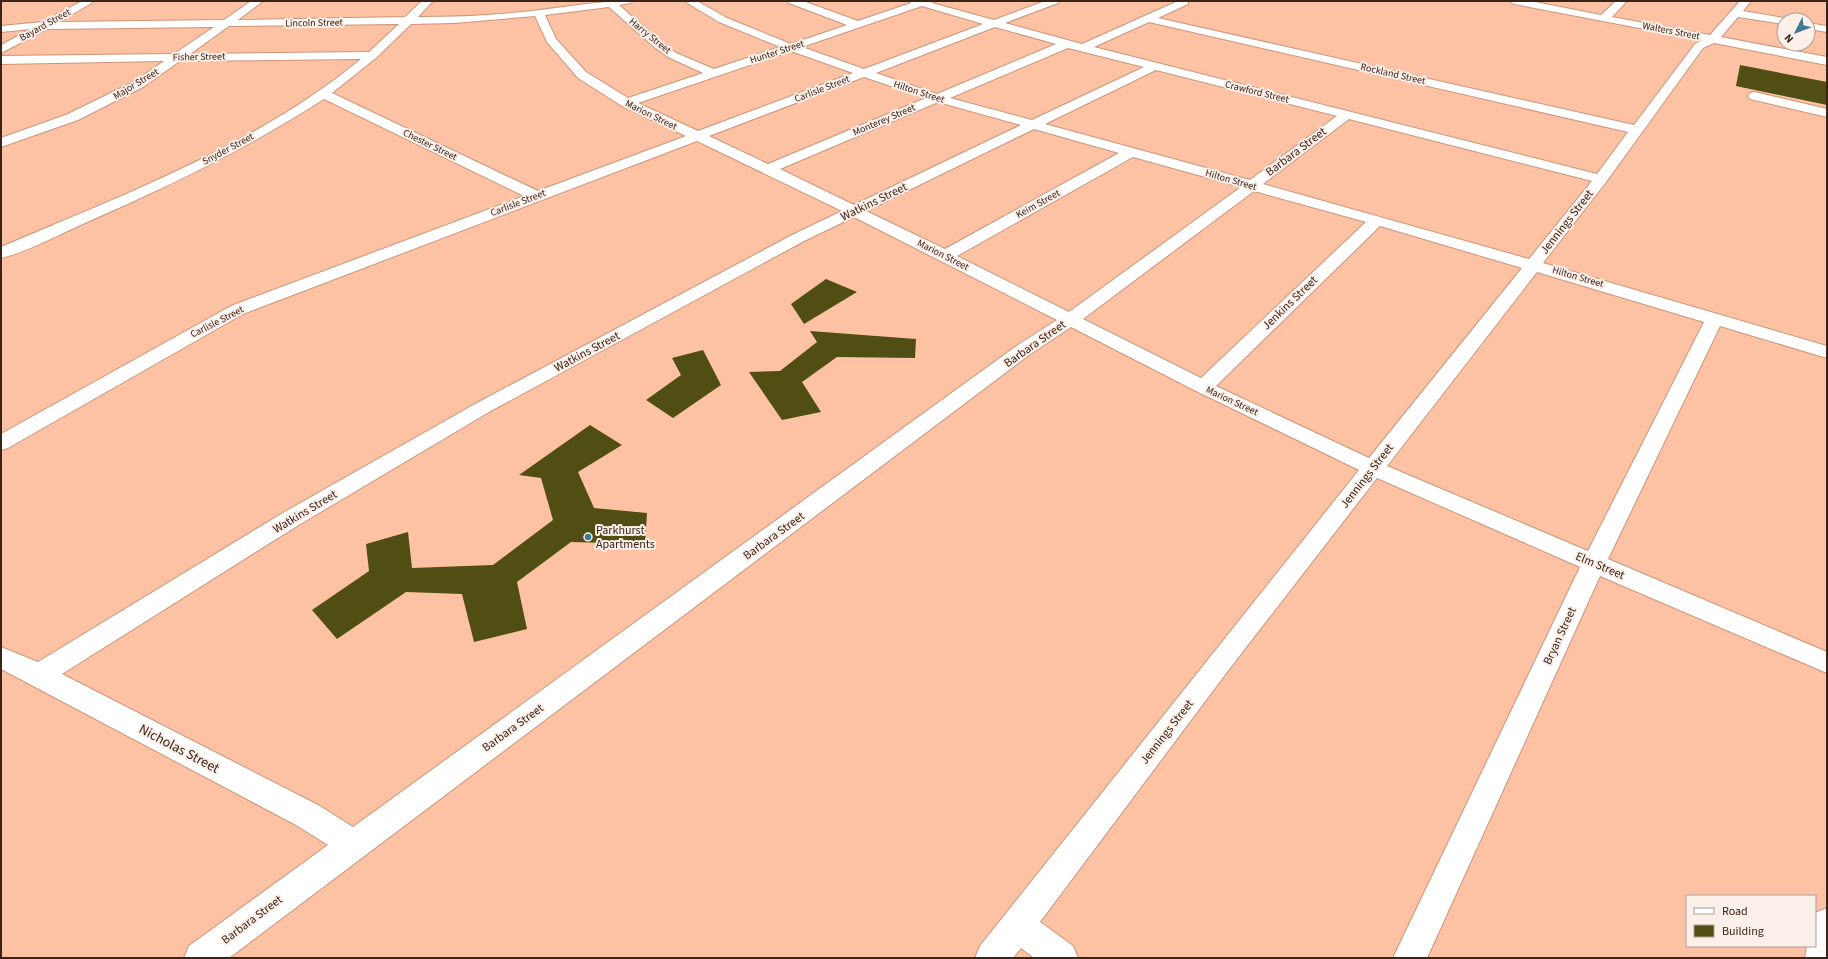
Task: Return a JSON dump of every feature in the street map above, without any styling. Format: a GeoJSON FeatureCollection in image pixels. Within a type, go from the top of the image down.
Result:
{"type":"FeatureCollection","features":[{"type":"Feature","properties":{"kind":"street","name":"Bayard Street"},"geometry":{"type":"LineString","coordinates":[[1,50],[90,1]]}},
{"type":"Feature","properties":{"kind":"street","name":"Major Street"},"geometry":{"type":"LineString","coordinates":[[1,144],[95,107],[139,84],[258,1]]}},
{"type":"Feature","properties":{"kind":"street","name":"Snyder Street"},"geometry":{"type":"LineString","coordinates":[[5,248],[197,166],[279,121],[324,94],[373,55],[428,1]]}},
{"type":"Feature","properties":{"kind":"street","name":"Lincoln Street"},"geometry":{"type":"LineString","coordinates":[[1,29],[477,19],[539,13],[627,1]]}},
{"type":"Feature","properties":{"kind":"street","name":"Hilton Street"},"geometry":{"type":"LineString","coordinates":[[689,1],[723,20],[789,48],[937,98],[1032,126],[1534,264],[1827,352]]}},
{"type":"Feature","properties":{"kind":"street"},"geometry":{"type":"LineString","coordinates":[[793,1],[858,25]]}},
{"type":"Feature","properties":{"kind":"street","name":"Carlisle Street"},"geometry":{"type":"LineString","coordinates":[[1,443],[237,310],[1054,1]]}},
{"type":"Feature","properties":{"kind":"street","name":"Walters Street"},"geometry":{"type":"LineString","coordinates":[[1514,1],[1827,62]]}},
{"type":"Feature","properties":{"kind":"street"},"geometry":{"type":"LineString","coordinates":[[1604,18],[1622,1]]}},
{"type":"Feature","properties":{"kind":"street","name":"Hunter Street"},"geometry":{"type":"LineString","coordinates":[[627,103],[712,73],[858,25],[921,2]]}},
{"type":"Feature","properties":{"kind":"street","name":"Crawford Street"},"geometry":{"type":"LineString","coordinates":[[921,2],[993,24],[1067,44],[1601,179]]}},
{"type":"Feature","properties":{"kind":"street"},"geometry":{"type":"LineString","coordinates":[[1084,48],[1149,19],[1181,2]]}},
{"type":"Feature","properties":{"kind":"street","name":"Harry Street"},"geometry":{"type":"LineString","coordinates":[[612,4],[657,44],[672,55],[712,73]]}},
{"type":"Feature","properties":{"kind":"street"},"geometry":{"type":"LineString","coordinates":[[1741,7],[1776,19]]}},
{"type":"Feature","properties":{"kind":"street","name":"Jennings Street"},"geometry":{"type":"LineString","coordinates":[[992,958],[1373,468],[1601,179],[1699,46],[1713,39],[1741,7]]}},
{"type":"Feature","properties":{"kind":"street","name":"Marion Street"},"geometry":{"type":"LineString","coordinates":[[539,13],[551,40],[577,70],[595,84],[627,103],[854,211],[1203,387],[1373,468]]}},
{"type":"Feature","properties":{"kind":"street","name":"Rockland Street"},"geometry":{"type":"LineString","coordinates":[[1149,19],[1636,130]]}},
{"type":"Feature","properties":{"kind":"street"},"geometry":{"type":"LineString","coordinates":[[1816,27],[1827,29]]}},
{"type":"Feature","properties":{"kind":"street","name":"Monterey Street"},"geometry":{"type":"LineString","coordinates":[[768,169],[1067,44]]}},
{"type":"Feature","properties":{"kind":"street","name":"Fisher Street"},"geometry":{"type":"LineString","coordinates":[[1,60],[373,55]]}},
{"type":"Feature","properties":{"kind":"street","name":"Watkins Street"},"geometry":{"type":"LineString","coordinates":[[39,675],[289,520],[482,408],[798,238],[1155,66]]}},
{"type":"Feature","properties":{"kind":"street","name":"Chester Street"},"geometry":{"type":"LineString","coordinates":[[324,94],[536,196]]}},
{"type":"Feature","properties":{"kind":"street"},"geometry":{"type":"LineString","coordinates":[[1754,96],[1827,113]]}},
{"type":"Feature","properties":{"kind":"street","name":"Barbara Street"},"geometry":{"type":"LineString","coordinates":[[201,958],[1022,351],[1070,320],[1347,115]]}},
{"type":"Feature","properties":{"kind":"street","name":"Keim Street"},"geometry":{"type":"LineString","coordinates":[[945,256],[1131,152]]}},
{"type":"Feature","properties":{"kind":"street","name":"Jenkins Street"},"geometry":{"type":"LineString","coordinates":[[1203,387],[1378,220]]}},
{"type":"Feature","properties":{"kind":"street","name":"Bryan Street"},"geometry":{"type":"LineString","coordinates":[[1410,958],[1594,563],[1715,318]]}},
{"type":"Feature","properties":{"kind":"street","name":"Elm Street"},"geometry":{"type":"LineString","coordinates":[[1373,468],[1827,663]]}},
{"type":"Feature","properties":{"kind":"street","name":"Nicholas Street"},"geometry":{"type":"LineString","coordinates":[[1,657],[39,675],[308,815],[355,845]]}},
{"type":"Feature","properties":{"kind":"street"},"geometry":{"type":"LineString","coordinates":[[1822,958],[1827,924]]}},
{"type":"Feature","properties":{"kind":"street"},"geometry":{"type":"LineString","coordinates":[[1018,926],[1061,958]]}},
{"type":"Feature","properties":{"kind":"building"},"geometry":{"type":"Polygon","coordinates":[[[1740,65],[1827,82],[1827,105],[1736,86],[1740,65]]]}},
{"type":"Feature","properties":{"kind":"building"},"geometry":{"type":"Polygon","coordinates":[[[826,279],[857,292],[804,324],[791,304],[826,279]]]}},
{"type":"Feature","properties":{"kind":"building"},"geometry":{"type":"Polygon","coordinates":[[[810,331],[916,339],[915,358],[837,357],[802,382],[821,412],[782,420],[749,372],[780,371],[817,342],[810,331]]]}},
{"type":"Feature","properties":{"kind":"building"},"geometry":{"type":"Polygon","coordinates":[[[703,350],[721,385],[673,418],[646,400],[681,375],[672,358],[703,350]]]}},
{"type":"Feature","properties":{"kind":"building","name":"Parkhurst Apartments"},"geometry":{"type":"Polygon","coordinates":[[[590,425],[622,445],[578,472],[594,508],[647,513],[645,544],[571,542],[517,582],[527,629],[474,642],[462,594],[406,592],[337,639],[312,610],[369,571],[366,544],[408,532],[412,568],[493,565],[553,520],[541,478],[519,475],[590,425]]]}},
{"type":"Feature","properties":{"kind":"place","name":"Parkhurst Apartments"},"geometry":{"type":"Point","coordinates":[588,537]}}]}
